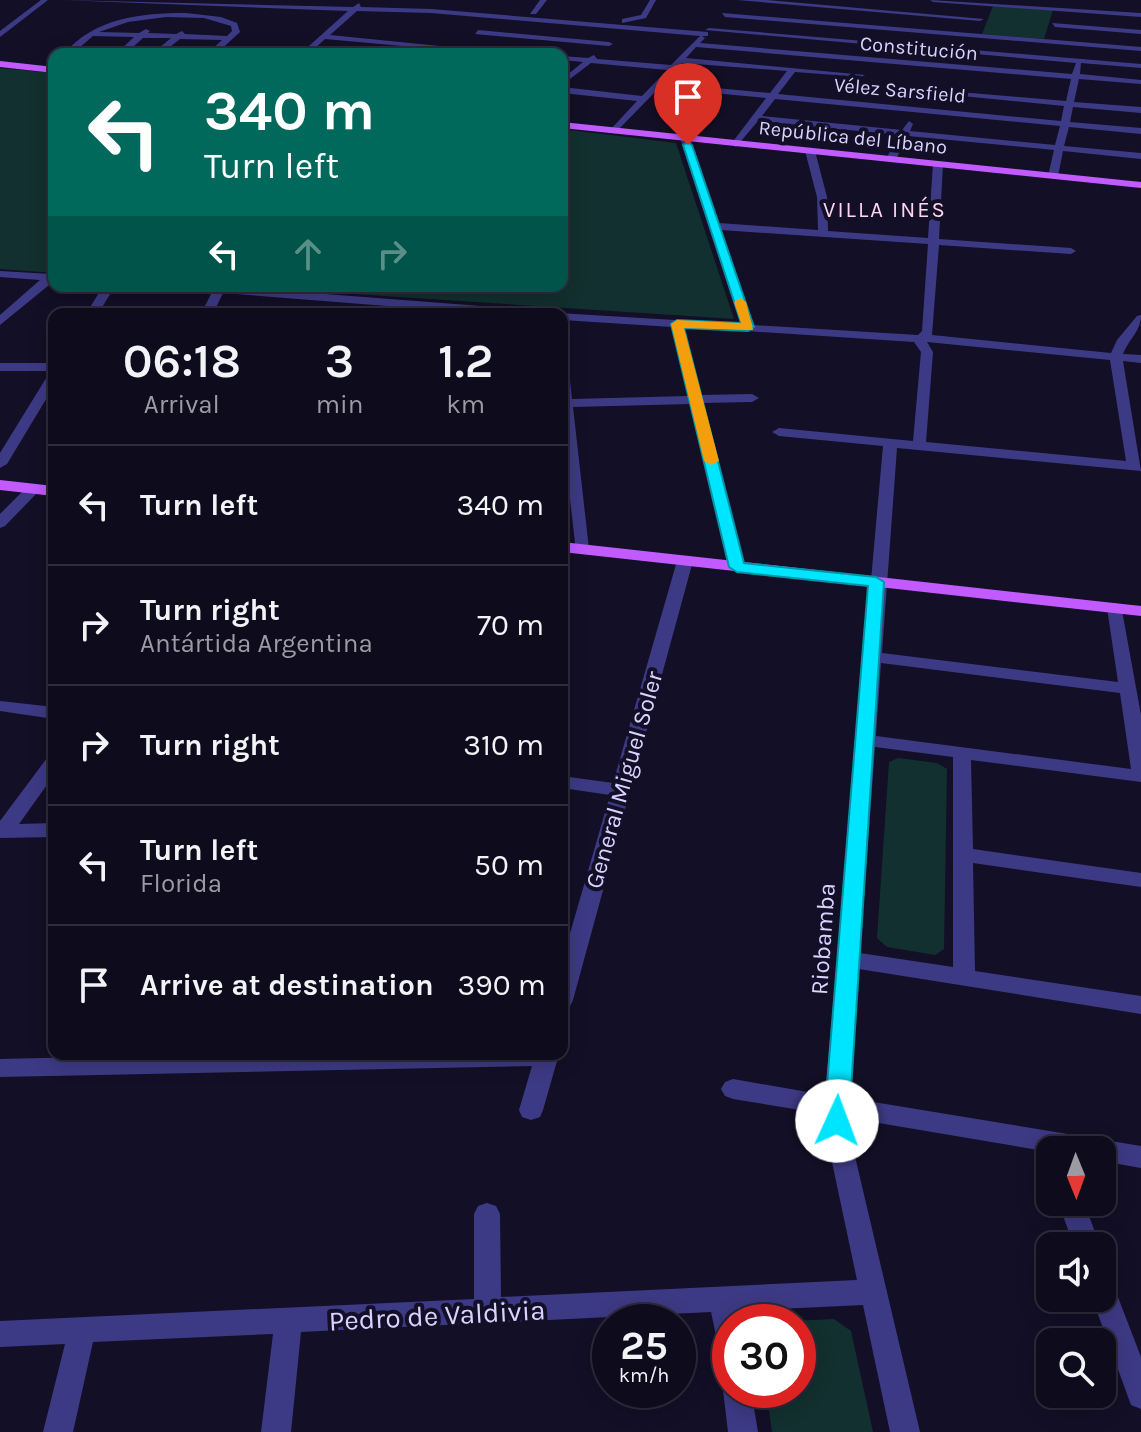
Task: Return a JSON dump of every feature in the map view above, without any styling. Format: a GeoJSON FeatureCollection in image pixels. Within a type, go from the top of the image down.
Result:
{"type":"FeatureCollection","features":[{"type":"Feature","properties":{"kind":"main road"},"geometry":{"type":"LineString","coordinates":[[0,64],[48,68]]}},
{"type":"Feature","properties":{"kind":"main road","name":"República del Líbano"},"geometry":{"type":"LineString","coordinates":[[568,126],[1141,185]]}},
{"type":"Feature","properties":{"kind":"main road"},"geometry":{"type":"LineString","coordinates":[[0,485],[48,490]]}},
{"type":"Feature","properties":{"kind":"main road"},"geometry":{"type":"LineString","coordinates":[[568,548],[1141,611]]}},
{"type":"Feature","properties":{"kind":"street"},"geometry":{"type":"LineString","coordinates":[[0,35],[45,0]]}},
{"type":"Feature","properties":{"kind":"street"},"geometry":{"type":"LineString","coordinates":[[64,0],[224,2],[477,15],[1141,66]]}},
{"type":"Feature","properties":{"kind":"street"},"geometry":{"type":"LineString","coordinates":[[311,48],[364,0]]}},
{"type":"Feature","properties":{"kind":"street"},"geometry":{"type":"LineString","coordinates":[[544,0],[528,12],[629,21],[645,17],[652,9],[653,0]]}},
{"type":"Feature","properties":{"kind":"street"},"geometry":{"type":"LineString","coordinates":[[614,131],[740,0],[980,19]]}},
{"type":"Feature","properties":{"kind":"street"},"geometry":{"type":"LineString","coordinates":[[933,0],[1141,15]]}},
{"type":"Feature","properties":{"kind":"street"},"geometry":{"type":"LineString","coordinates":[[162,16],[179,2]]}},
{"type":"Feature","properties":{"kind":"street"},"geometry":{"type":"LineString","coordinates":[[207,17],[224,2]]}},
{"type":"Feature","properties":{"kind":"street"},"geometry":{"type":"LineString","coordinates":[[973,35],[988,2]]}},
{"type":"Feature","properties":{"kind":"street"},"geometry":{"type":"LineString","coordinates":[[809,22],[824,7]]}},
{"type":"Feature","properties":{"kind":"street"},"geometry":{"type":"LineString","coordinates":[[1051,41],[1059,9]]}},
{"type":"Feature","properties":{"kind":"street"},"geometry":{"type":"LineString","coordinates":[[477,15],[471,24],[485,42],[480,48]]}},
{"type":"Feature","properties":{"kind":"street"},"geometry":{"type":"LineString","coordinates":[[725,15],[1141,49]]}},
{"type":"Feature","properties":{"kind":"street"},"geometry":{"type":"LineString","coordinates":[[74,48],[88,34],[116,23],[162,16],[207,17],[234,25],[236,32],[218,48]]}},
{"type":"Feature","properties":{"kind":"street"},"geometry":{"type":"LineString","coordinates":[[1055,25],[1141,32]]}},
{"type":"Feature","properties":{"kind":"street"},"geometry":{"type":"LineString","coordinates":[[127,48],[150,30],[172,28],[184,31],[164,48]]}},
{"type":"Feature","properties":{"kind":"street"},"geometry":{"type":"LineString","coordinates":[[568,78],[628,28]]}},
{"type":"Feature","properties":{"kind":"street"},"geometry":{"type":"LineString","coordinates":[[892,29],[852,88],[1141,109],[1141,117]]}},
{"type":"Feature","properties":{"kind":"street"},"geometry":{"type":"LineString","coordinates":[[478,32],[609,44]]}},
{"type":"Feature","properties":{"kind":"street"},"geometry":{"type":"LineString","coordinates":[[88,34],[141,35]]}},
{"type":"Feature","properties":{"kind":"street"},"geometry":{"type":"LineString","coordinates":[[179,37],[230,38]]}},
{"type":"Feature","properties":{"kind":"street"},"geometry":{"type":"LineString","coordinates":[[325,37],[436,48]]}},
{"type":"Feature","properties":{"kind":"street"},"geometry":{"type":"LineString","coordinates":[[776,68],[801,38]]}},
{"type":"Feature","properties":{"kind":"street","name":"Constitución"},"geometry":{"type":"LineString","coordinates":[[695,45],[1141,82]]}},
{"type":"Feature","properties":{"kind":"street"},"geometry":{"type":"LineString","coordinates":[[891,159],[946,50]]}},
{"type":"Feature","properties":{"kind":"street"},"geometry":{"type":"LineString","coordinates":[[568,59],[672,68]]}},
{"type":"Feature","properties":{"kind":"street"},"geometry":{"type":"LineString","coordinates":[[680,60],[728,68],[776,68],[861,75]]}},
{"type":"Feature","properties":{"kind":"street"},"geometry":{"type":"LineString","coordinates":[[1053,176],[1079,61]]}},
{"type":"Feature","properties":{"kind":"street"},"geometry":{"type":"LineString","coordinates":[[736,144],[792,70]]}},
{"type":"Feature","properties":{"kind":"street","name":"Vélez Sarsfield"},"geometry":{"type":"LineString","coordinates":[[655,85],[1141,131]]}},
{"type":"Feature","properties":{"kind":"street"},"geometry":{"type":"LineString","coordinates":[[568,91],[643,99]]}},
{"type":"Feature","properties":{"kind":"street"},"geometry":{"type":"LineString","coordinates":[[756,118],[1141,156]]}},
{"type":"Feature","properties":{"kind":"street"},"geometry":{"type":"LineString","coordinates":[[685,138],[748,327]]}},
{"type":"Feature","properties":{"kind":"street"},"geometry":{"type":"LineString","coordinates":[[810,151],[822,197],[823,233]]}},
{"type":"Feature","properties":{"kind":"street"},"geometry":{"type":"LineString","coordinates":[[919,446],[938,164]]}},
{"type":"Feature","properties":{"kind":"street"},"geometry":{"type":"LineString","coordinates":[[715,226],[1071,251]]}},
{"type":"Feature","properties":{"kind":"street"},"geometry":{"type":"LineString","coordinates":[[0,274],[48,278]]}},
{"type":"Feature","properties":{"kind":"street"},"geometry":{"type":"LineString","coordinates":[[0,321],[48,281]]}},
{"type":"Feature","properties":{"kind":"street"},"geometry":{"type":"LineString","coordinates":[[257,292],[423,308]]}},
{"type":"Feature","properties":{"kind":"street"},"geometry":{"type":"LineString","coordinates":[[331,308],[334,298]]}},
{"type":"Feature","properties":{"kind":"street"},"geometry":{"type":"LineString","coordinates":[[568,316],[748,327],[1141,359]]}},
{"type":"Feature","properties":{"kind":"street"},"geometry":{"type":"LineString","coordinates":[[779,432],[1137,467],[1116,357],[1126,335],[1141,319]]}},
{"type":"Feature","properties":{"kind":"street"},"geometry":{"type":"LineString","coordinates":[[677,324],[737,567]]}},
{"type":"Feature","properties":{"kind":"street"},"geometry":{"type":"LineString","coordinates":[[0,367],[48,367]]}},
{"type":"Feature","properties":{"kind":"street"},"geometry":{"type":"LineString","coordinates":[[0,464],[48,385]]}},
{"type":"Feature","properties":{"kind":"street"},"geometry":{"type":"LineString","coordinates":[[568,403],[752,398]]}},
{"type":"Feature","properties":{"kind":"street","name":"Riobamba"},"geometry":{"type":"LineString","coordinates":[[890,443],[876,582],[836,1106],[841,1148],[905,1432]]}},
{"type":"Feature","properties":{"kind":"street"},"geometry":{"type":"LineString","coordinates":[[568,475],[581,549]]}},
{"type":"Feature","properties":{"kind":"street"},"geometry":{"type":"LineString","coordinates":[[0,523],[33,489]]}},
{"type":"Feature","properties":{"kind":"street","name":"General Miguel Soler"},"geometry":{"type":"LineString","coordinates":[[568,979],[685,561]]}},
{"type":"Feature","properties":{"kind":"street"},"geometry":{"type":"LineString","coordinates":[[865,740],[1141,773],[1115,608]]}},
{"type":"Feature","properties":{"kind":"street"},"geometry":{"type":"LineString","coordinates":[[871,657],[1128,689]]}},
{"type":"Feature","properties":{"kind":"street"},"geometry":{"type":"LineString","coordinates":[[0,706],[48,712]]}},
{"type":"Feature","properties":{"kind":"street"},"geometry":{"type":"LineString","coordinates":[[962,752],[964,977]]}},
{"type":"Feature","properties":{"kind":"street"},"geometry":{"type":"LineString","coordinates":[[1,831],[48,770]]}},
{"type":"Feature","properties":{"kind":"street"},"geometry":{"type":"LineString","coordinates":[[568,783],[621,790]]}},
{"type":"Feature","properties":{"kind":"street"},"geometry":{"type":"LineString","coordinates":[[1,831],[48,830]]}},
{"type":"Feature","properties":{"kind":"street"},"geometry":{"type":"LineString","coordinates":[[962,854],[1141,880]]}},
{"type":"Feature","properties":{"kind":"street"},"geometry":{"type":"LineString","coordinates":[[848,959],[1141,1005]]}},
{"type":"Feature","properties":{"kind":"street"},"geometry":{"type":"LineString","coordinates":[[0,1068],[236,1060]]}},
{"type":"Feature","properties":{"kind":"street"},"geometry":{"type":"LineString","coordinates":[[531,1110],[545,1060]]}},
{"type":"Feature","properties":{"kind":"street"},"geometry":{"type":"LineString","coordinates":[[733,1089],[1036,1143]]}},
{"type":"Feature","properties":{"kind":"street"},"geometry":{"type":"LineString","coordinates":[[1116,1153],[1141,1157]]}},
{"type":"Feature","properties":{"kind":"street"},"geometry":{"type":"LineString","coordinates":[[487,1214],[488,1312]]}},
{"type":"Feature","properties":{"kind":"street","name":"Pedro de Valdivia"},"geometry":{"type":"LineString","coordinates":[[0,1334],[288,1323],[873,1292]]}},
{"type":"Feature","properties":{"kind":"street"},"geometry":{"type":"LineString","coordinates":[[723,1300],[724,1304]]}},
{"type":"Feature","properties":{"kind":"street"},"geometry":{"type":"LineString","coordinates":[[1111,1312],[1141,1395]]}},
{"type":"Feature","properties":{"kind":"street"},"geometry":{"type":"LineString","coordinates":[[276,1432],[288,1323]]}},
{"type":"Feature","properties":{"kind":"street"},"geometry":{"type":"LineString","coordinates":[[58,1432],[82,1332]]}},
{"type":"Feature","properties":{"kind":"street"},"geometry":{"type":"LineString","coordinates":[[740,1408],[743,1432]]}},
{"type":"Feature","properties":{"kind":"green space"},"geometry":{"type":"Polygon","coordinates":[[[993,6],[1053,10],[1044,39],[982,34],[993,6]]]}},
{"type":"Feature","properties":{"kind":"green space"},"geometry":{"type":"Polygon","coordinates":[[[0,68],[48,72],[48,273],[0,269],[0,68]]]}},
{"type":"Feature","properties":{"kind":"green space"},"geometry":{"type":"Polygon","coordinates":[[[568,130],[676,143],[734,319],[322,292],[568,292],[568,130]]]}},
{"type":"Feature","properties":{"kind":"green space"},"geometry":{"type":"Polygon","coordinates":[[[898,758],[937,763],[947,769],[944,949],[935,955],[887,947],[877,938],[889,762],[898,758]]]}},
{"type":"Feature","properties":{"kind":"green space"},"geometry":{"type":"Polygon","coordinates":[[[834,1319],[851,1331],[873,1432],[772,1432],[769,1408],[816,1408],[816,1320],[834,1319]]]}},
{"type":"Feature","properties":{"kind":"slow traffic"},"geometry":{"type":"LineString","coordinates":[[711,461],[677,324],[748,327],[740,302]]}},
{"type":"Feature","properties":{"kind":"district","name":"VILLA INÉS"},"geometry":{"type":"Point","coordinates":[885,209]}},
{"type":"Feature","properties":{"kind":"route"},"geometry":{"type":"LineString","coordinates":[[688,145],[748,327],[677,324],[737,567],[876,582],[837,1121]]}}]}
